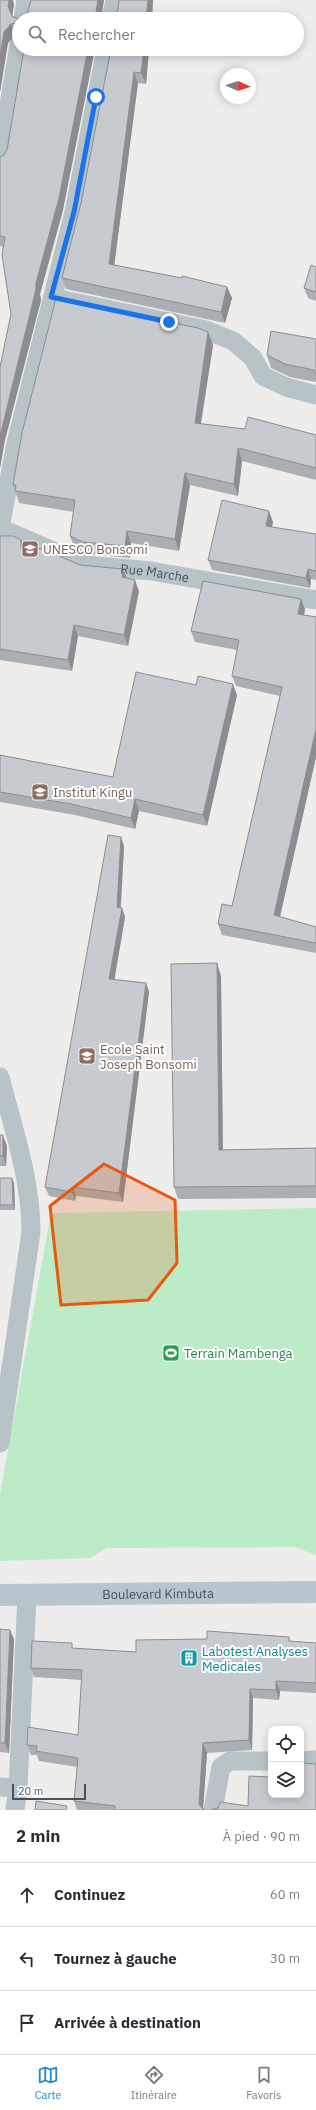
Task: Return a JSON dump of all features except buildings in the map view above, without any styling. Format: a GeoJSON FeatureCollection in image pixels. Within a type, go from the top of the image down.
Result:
{"type":"FeatureCollection","features":[{"type":"Feature","properties":{"kind":"street"},"geometry":{"type":"LineString","coordinates":[[24,12],[26,0]]}},
{"type":"Feature","properties":{"kind":"street"},"geometry":{"type":"LineString","coordinates":[[112,12],[115,0]]}},
{"type":"Feature","properties":{"kind":"street"},"geometry":{"type":"LineString","coordinates":[[0,159],[17,56]]}},
{"type":"Feature","properties":{"kind":"street"},"geometry":{"type":"LineString","coordinates":[[0,528],[16,443],[51,297],[74,212],[105,56]]}},
{"type":"Feature","properties":{"kind":"street"},"geometry":{"type":"LineString","coordinates":[[51,297],[206,330],[232,341],[253,358],[263,376],[286,387],[316,395]]}},
{"type":"Feature","properties":{"kind":"street","name":"Rue Marche"},"geometry":{"type":"LineString","coordinates":[[0,528],[85,565],[151,571],[316,600]]}},
{"type":"Feature","properties":{"kind":"street"},"geometry":{"type":"LineString","coordinates":[[0,1077],[28,1185],[31,1206],[31,1232],[0,1443]]}},
{"type":"Feature","properties":{"kind":"street","name":"Boulevard Kimbuta"},"geometry":{"type":"LineString","coordinates":[[0,1595],[27,1596],[316,1592]]}},
{"type":"Feature","properties":{"kind":"street"},"geometry":{"type":"LineString","coordinates":[[14,1810],[9,1787],[27,1596]]}},
{"type":"Feature","properties":{"kind":"street"},"geometry":{"type":"LineString","coordinates":[[304,1761],[316,1760]]}},
{"type":"Feature","properties":{"kind":"street"},"geometry":{"type":"LineString","coordinates":[[213,1810],[221,1767],[230,1761],[268,1761]]}},
{"type":"Feature","properties":{"kind":"highlighted area"},"geometry":{"type":"Polygon","coordinates":[[[104,1164],[175,1200],[177,1263],[148,1300],[61,1305],[50,1206],[104,1164]]]}},
{"type":"Feature","properties":{"kind":"green space","name":"Terrain Mambenga"},"geometry":{"type":"Polygon","coordinates":[[[316,1208],[316,1555],[294,1547],[107,1548],[90,1558],[0,1561],[0,1494],[51,1213],[316,1208]]]}},
{"type":"Feature","properties":{"kind":"place","name":"UNESCO Bonsomi"},"geometry":{"type":"Point","coordinates":[30,549]}},
{"type":"Feature","properties":{"kind":"place","name":"Institut Kingu"},"geometry":{"type":"Point","coordinates":[40,792]}},
{"type":"Feature","properties":{"kind":"place","name":"Ecole Saint Joseph Bonsomi"},"geometry":{"type":"Point","coordinates":[87,1056]}},
{"type":"Feature","properties":{"kind":"place","name":"Terrain Mambenga"},"geometry":{"type":"Point","coordinates":[171,1353]}},
{"type":"Feature","properties":{"kind":"place","name":"Labotest Analyses Medicales"},"geometry":{"type":"Point","coordinates":[189,1658]}},
{"type":"Feature","properties":{"kind":"route"},"geometry":{"type":"LineString","coordinates":[[96,97],[74,212],[51,297],[169,322]]}}]}
